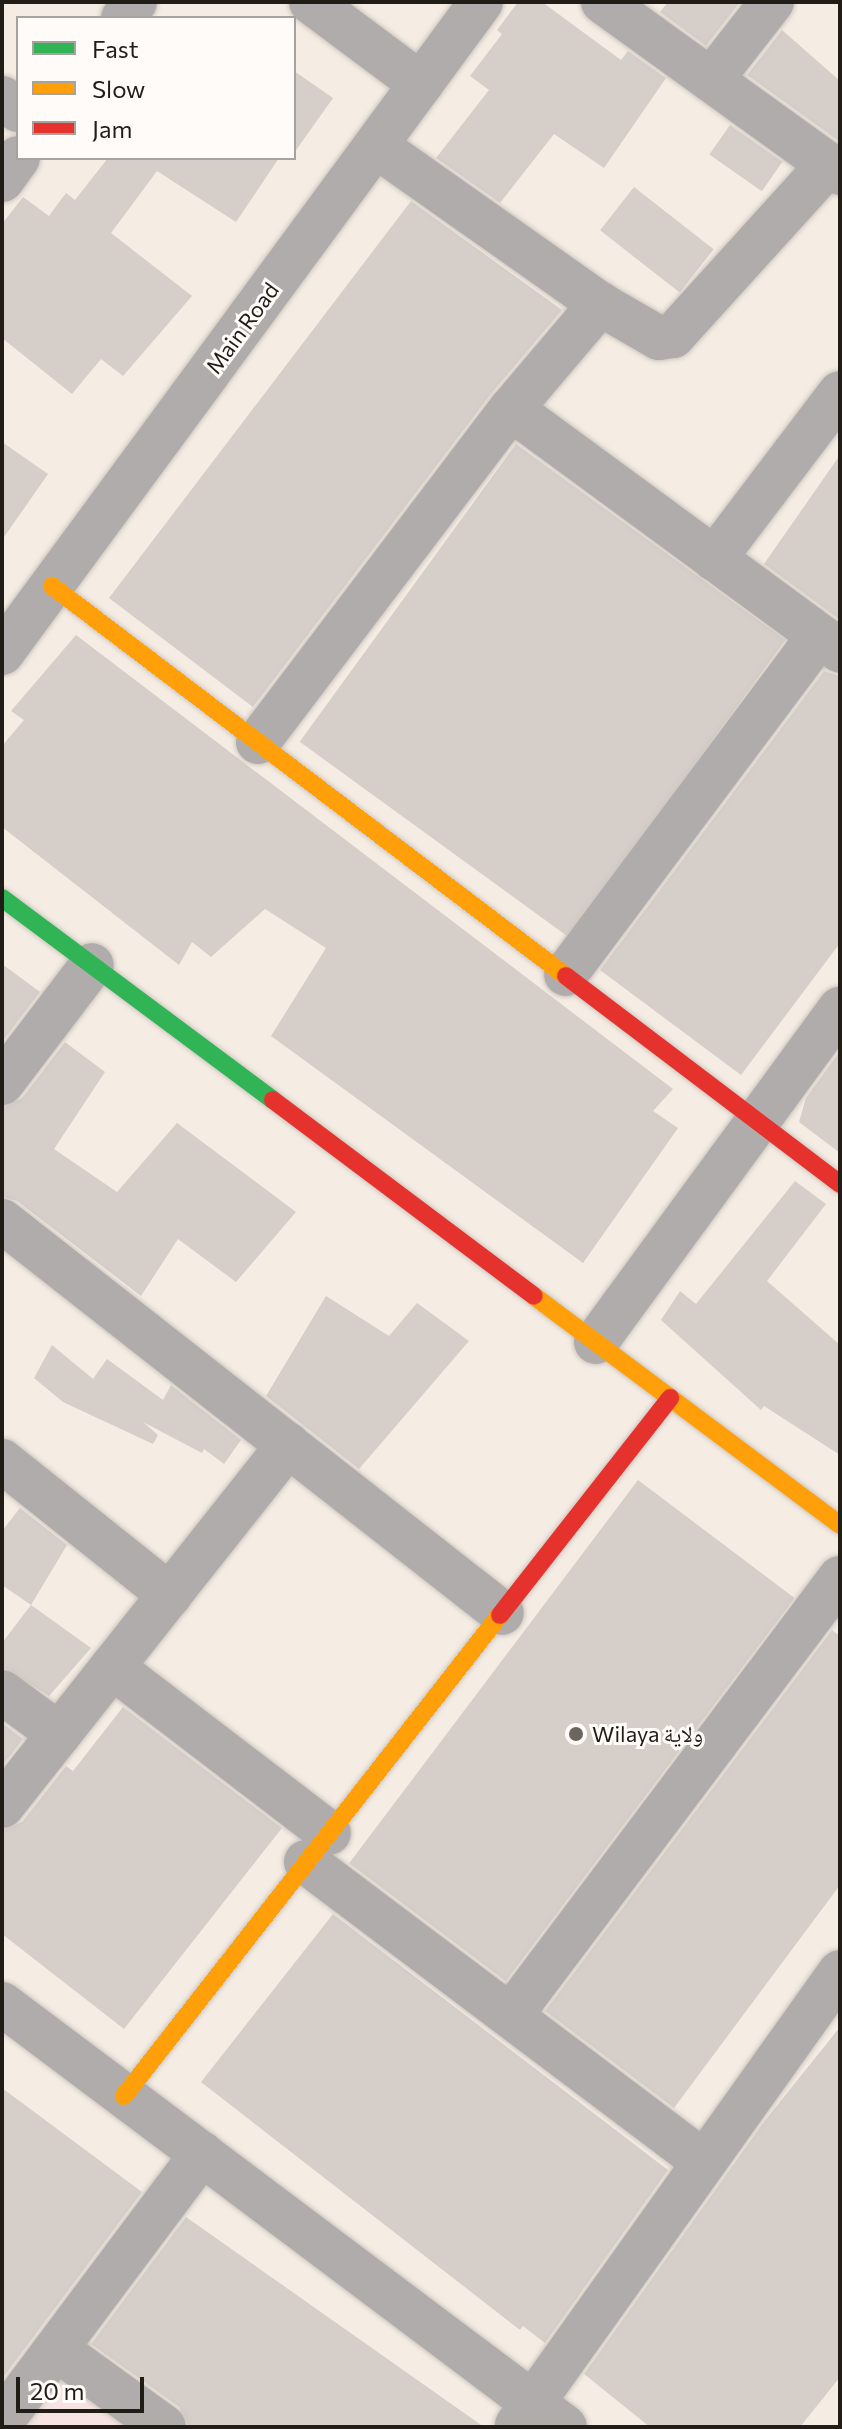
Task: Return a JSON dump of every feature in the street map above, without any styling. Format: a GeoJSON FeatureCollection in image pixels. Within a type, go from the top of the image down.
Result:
{"type":"FeatureCollection","features":[{"type":"Feature","properties":{"kind":"street"},"geometry":{"type":"LineString","coordinates":[[311,2],[421,84]]}},
{"type":"Feature","properties":{"kind":"street","name":"Main Road"},"geometry":{"type":"LineString","coordinates":[[2,653],[481,2]]}},
{"type":"Feature","properties":{"kind":"street"},"geometry":{"type":"LineString","coordinates":[[376,146],[642,331],[673,336],[834,169],[603,2]]}},
{"type":"Feature","properties":{"kind":"street"},"geometry":{"type":"LineString","coordinates":[[711,80],[772,2]]}},
{"type":"Feature","properties":{"kind":"street"},"geometry":{"type":"LineString","coordinates":[[2,180],[17,160]]}},
{"type":"Feature","properties":{"kind":"street"},"geometry":{"type":"LineString","coordinates":[[258,742],[511,409],[600,304]]}},
{"type":"Feature","properties":{"kind":"street"},"geometry":{"type":"LineString","coordinates":[[714,559],[840,393]]}},
{"type":"Feature","properties":{"kind":"street"},"geometry":{"type":"LineString","coordinates":[[511,409],[829,643],[566,974]]}},
{"type":"Feature","properties":{"kind":"street"},"geometry":{"type":"LineString","coordinates":[[52,586],[840,1184]]}},
{"type":"Feature","properties":{"kind":"street"},"geometry":{"type":"LineString","coordinates":[[2,898],[840,1525]]}},
{"type":"Feature","properties":{"kind":"street"},"geometry":{"type":"LineString","coordinates":[[2,1083],[92,965]]}},
{"type":"Feature","properties":{"kind":"street"},"geometry":{"type":"LineString","coordinates":[[596,1342],[840,1009]]}},
{"type":"Feature","properties":{"kind":"street"},"geometry":{"type":"LineString","coordinates":[[2,1221],[502,1613]]}},
{"type":"Feature","properties":{"kind":"street"},"geometry":{"type":"LineString","coordinates":[[124,2096],[670,1398]]}},
{"type":"Feature","properties":{"kind":"street"},"geometry":{"type":"LineString","coordinates":[[2,1806],[288,1445]]}},
{"type":"Feature","properties":{"kind":"street"},"geometry":{"type":"LineString","coordinates":[[2,1461],[170,1595]]}},
{"type":"Feature","properties":{"kind":"street"},"geometry":{"type":"LineString","coordinates":[[511,2015],[840,1578]]}},
{"type":"Feature","properties":{"kind":"street"},"geometry":{"type":"LineString","coordinates":[[112,1667],[511,2015],[704,2162]]}},
{"type":"Feature","properties":{"kind":"street"},"geometry":{"type":"LineString","coordinates":[[2,1692],[59,1734]]}},
{"type":"Feature","properties":{"kind":"street"},"geometry":{"type":"LineString","coordinates":[[4,2010],[202,2154],[538,2419],[704,2162],[840,1972]]}},
{"type":"Feature","properties":{"kind":"street"},"geometry":{"type":"LineString","coordinates":[[2,2421],[202,2154]]}},
{"type":"Feature","properties":{"kind":"street"},"geometry":{"type":"LineString","coordinates":[[56,2349],[164,2427]]}},
{"type":"Feature","properties":{"kind":"shaded area"},"geometry":{"type":"Polygon","coordinates":[[[60,2370],[136,2427],[18,2427],[60,2370]]]}},
{"type":"Feature","properties":{"kind":"building"},"geometry":{"type":"Polygon","coordinates":[[[518,2],[542,2],[621,60],[628,51],[666,78],[604,168],[554,134],[500,203],[436,158],[489,90],[470,76],[502,34],[497,30],[518,2]]]}},
{"type":"Feature","properties":{"kind":"building"},"geometry":{"type":"Polygon","coordinates":[[[668,2],[740,2],[706,46],[660,12],[668,2]]]}},
{"type":"Feature","properties":{"kind":"building"},"geometry":{"type":"Polygon","coordinates":[[[782,30],[840,81],[840,142],[747,75],[782,30]]]}},
{"type":"Feature","properties":{"kind":"building"},"geometry":{"type":"Polygon","coordinates":[[[296,72],[333,98],[296,150],[296,72]]]}},
{"type":"Feature","properties":{"kind":"building"},"geometry":{"type":"Polygon","coordinates":[[[730,125],[782,162],[762,191],[709,154],[730,125]]]}},
{"type":"Feature","properties":{"kind":"building"},"geometry":{"type":"Polygon","coordinates":[[[106,160],[278,160],[236,222],[157,171],[111,233],[192,296],[123,376],[101,359],[72,394],[2,338],[2,224],[23,197],[49,216],[66,193],[75,200],[106,160]]]}},
{"type":"Feature","properties":{"kind":"building"},"geometry":{"type":"Polygon","coordinates":[[[634,187],[714,249],[680,293],[600,230],[634,187]]]}},
{"type":"Feature","properties":{"kind":"building"},"geometry":{"type":"Polygon","coordinates":[[[411,201],[562,310],[491,394],[253,707],[109,598],[411,201]]]}},
{"type":"Feature","properties":{"kind":"building"},"geometry":{"type":"Polygon","coordinates":[[[2,442],[48,474],[2,540],[2,442]]]}},
{"type":"Feature","properties":{"kind":"building"},"geometry":{"type":"Polygon","coordinates":[[[516,444],[785,640],[569,937],[300,742],[516,444]]]}},
{"type":"Feature","properties":{"kind":"building"},"geometry":{"type":"Polygon","coordinates":[[[840,455],[840,620],[764,564],[840,455]]]}},
{"type":"Feature","properties":{"kind":"building"},"geometry":{"type":"Polygon","coordinates":[[[76,635],[673,1089],[653,1111],[678,1128],[583,1263],[271,1036],[326,948],[265,909],[211,957],[192,942],[179,965],[2,827],[2,746],[24,720],[11,711],[76,635]]]}},
{"type":"Feature","properties":{"kind":"building"},"geometry":{"type":"Polygon","coordinates":[[[824,671],[840,676],[840,943],[741,1075],[600,970],[824,671]]]}},
{"type":"Feature","properties":{"kind":"building"},"geometry":{"type":"Polygon","coordinates":[[[2,964],[40,992],[2,1042],[2,964]]]}},
{"type":"Feature","properties":{"kind":"building"},"geometry":{"type":"Polygon","coordinates":[[[65,1042],[105,1072],[54,1149],[117,1192],[177,1123],[296,1212],[236,1282],[178,1239],[141,1296],[17,1201],[2,1197],[2,1107],[22,1098],[65,1042]]]}},
{"type":"Feature","properties":{"kind":"building"},"geometry":{"type":"Polygon","coordinates":[[[840,1051],[840,1153],[799,1122],[806,1098],[840,1051]]]}},
{"type":"Feature","properties":{"kind":"building"},"geometry":{"type":"Polygon","coordinates":[[[795,1181],[826,1204],[767,1281],[840,1345],[840,1455],[764,1406],[761,1410],[661,1320],[680,1291],[696,1304],[795,1181]]]}},
{"type":"Feature","properties":{"kind":"building"},"geometry":{"type":"Polygon","coordinates":[[[326,1296],[389,1336],[417,1303],[469,1341],[359,1469],[266,1396],[326,1296]]]}},
{"type":"Feature","properties":{"kind":"building"},"geometry":{"type":"Polygon","coordinates":[[[52,1345],[93,1379],[107,1359],[163,1400],[171,1385],[241,1440],[224,1464],[204,1449],[202,1453],[143,1422],[158,1435],[153,1444],[63,1402],[34,1378],[52,1345]]]}},
{"type":"Feature","properties":{"kind":"building","name":"Wilaya ولاية"},"geometry":{"type":"Polygon","coordinates":[[[638,1480],[795,1598],[506,1981],[349,1863],[638,1480]]]}},
{"type":"Feature","properties":{"kind":"building"},"geometry":{"type":"Polygon","coordinates":[[[20,1508],[67,1545],[31,1605],[2,1585],[2,1531],[20,1508]]]}},
{"type":"Feature","properties":{"kind":"building"},"geometry":{"type":"Polygon","coordinates":[[[31,1605],[91,1648],[49,1696],[2,1667],[2,1643],[31,1605]]]}},
{"type":"Feature","properties":{"kind":"building"},"geometry":{"type":"Polygon","coordinates":[[[832,1630],[840,1636],[840,1885],[674,2108],[545,2011],[832,1630]]]}},
{"type":"Feature","properties":{"kind":"building"},"geometry":{"type":"Polygon","coordinates":[[[123,1707],[282,1828],[124,2029],[2,1934],[2,1830],[22,1822],[66,1766],[73,1771],[123,1707]]]}},
{"type":"Feature","properties":{"kind":"building"},"geometry":{"type":"Polygon","coordinates":[[[2,1723],[23,1739],[2,1766],[2,1723]]]}},
{"type":"Feature","properties":{"kind":"building"},"geometry":{"type":"Polygon","coordinates":[[[333,1914],[668,2170],[545,2343],[523,2326],[520,2330],[201,2082],[333,1914]]]}},
{"type":"Feature","properties":{"kind":"building"},"geometry":{"type":"Polygon","coordinates":[[[840,2027],[840,2377],[800,2427],[650,2427],[584,2374],[763,2123],[840,2027]]]}},
{"type":"Feature","properties":{"kind":"building"},"geometry":{"type":"Polygon","coordinates":[[[2,2088],[142,2192],[2,2379],[2,2088]]]}},
{"type":"Feature","properties":{"kind":"building"},"geometry":{"type":"Polygon","coordinates":[[[186,2217],[484,2427],[189,2427],[179,2407],[91,2344],[186,2217]]]}},
{"type":"Feature","properties":{"kind":"traffic: fast"},"geometry":{"type":"LineString","coordinates":[[2,898],[273,1100]]}},
{"type":"Feature","properties":{"kind":"traffic: slow"},"geometry":{"type":"LineString","coordinates":[[52,586],[566,976]]}},
{"type":"Feature","properties":{"kind":"traffic: slow"},"geometry":{"type":"LineString","coordinates":[[534,1296],[840,1525]]}},
{"type":"Feature","properties":{"kind":"traffic: slow"},"geometry":{"type":"LineString","coordinates":[[124,2096],[500,1615]]}},
{"type":"Feature","properties":{"kind":"traffic: jam"},"geometry":{"type":"LineString","coordinates":[[566,976],[840,1184]]}},
{"type":"Feature","properties":{"kind":"traffic: jam"},"geometry":{"type":"LineString","coordinates":[[273,1100],[534,1296]]}},
{"type":"Feature","properties":{"kind":"traffic: jam"},"geometry":{"type":"LineString","coordinates":[[500,1615],[670,1398]]}},
{"type":"Feature","properties":{"kind":"place","name":"Wilaya ولاية"},"geometry":{"type":"Point","coordinates":[576,1734]}}]}
